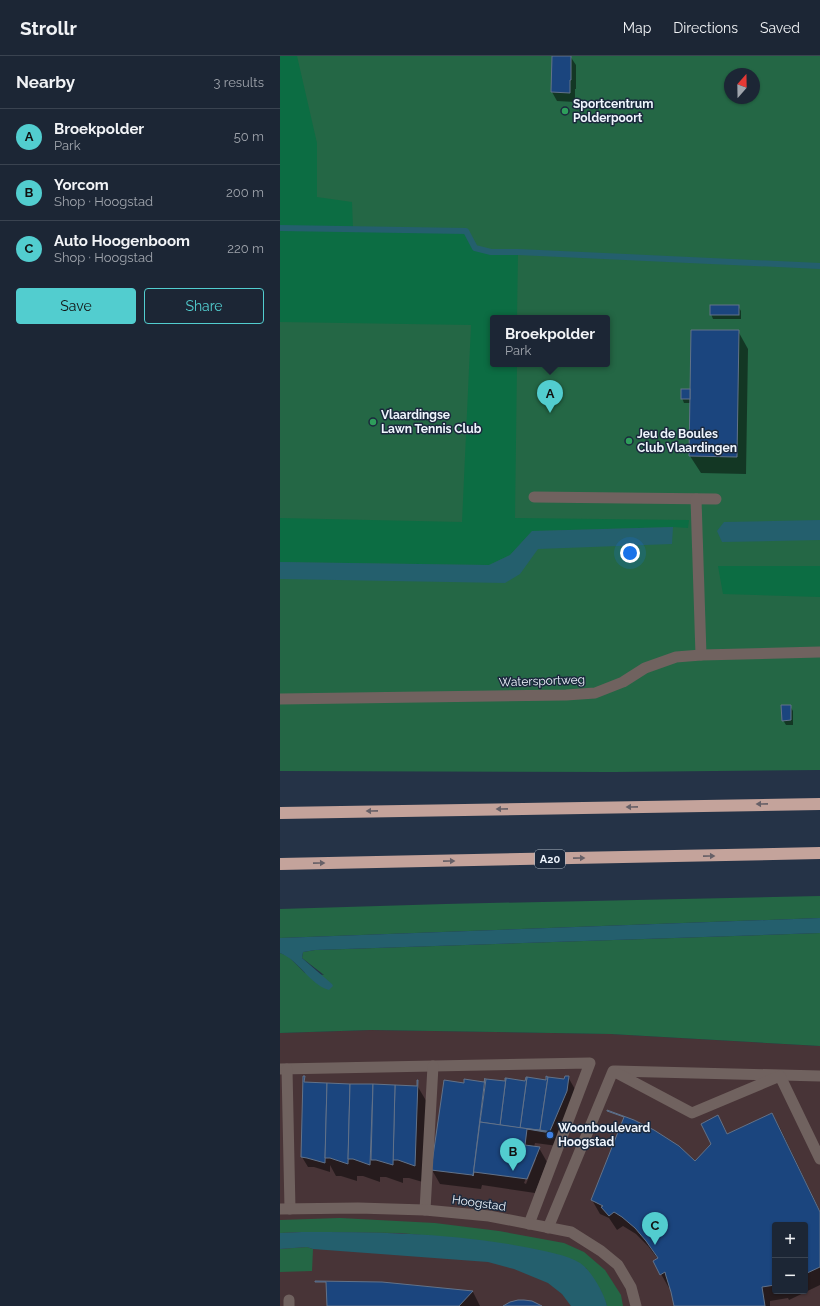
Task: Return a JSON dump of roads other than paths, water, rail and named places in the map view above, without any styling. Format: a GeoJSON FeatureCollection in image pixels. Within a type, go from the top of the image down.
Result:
{"type":"FeatureCollection","features":[{"type":"Feature","properties":{"kind":"highway"},"geometry":{"type":"LineString","coordinates":[[280,813],[820,804]]}},
{"type":"Feature","properties":{"kind":"highway","name":"A20"},"geometry":{"type":"LineString","coordinates":[[280,864],[820,853]]}},
{"type":"Feature","properties":{"kind":"street"},"geometry":{"type":"LineString","coordinates":[[534,497],[716,499]]}},
{"type":"Feature","properties":{"kind":"street"},"geometry":{"type":"LineString","coordinates":[[696,499],[701,654]]}},
{"type":"Feature","properties":{"kind":"street","name":"Watersportweg"},"geometry":{"type":"LineString","coordinates":[[280,699],[558,695],[595,693],[623,682],[645,668],[676,656],[701,654],[820,652]]}},
{"type":"Feature","properties":{"kind":"street"},"geometry":{"type":"LineString","coordinates":[[285,1209],[284,1069],[590,1063],[529,1224]]}},
{"type":"Feature","properties":{"kind":"street"},"geometry":{"type":"LineString","coordinates":[[425,1210],[433,1066]]}},
{"type":"Feature","properties":{"kind":"street"},"geometry":{"type":"LineString","coordinates":[[612,1071],[820,1076]]}},
{"type":"Feature","properties":{"kind":"street"},"geometry":{"type":"LineString","coordinates":[[612,1071],[692,1112],[780,1076]]}},
{"type":"Feature","properties":{"kind":"street"},"geometry":{"type":"LineString","coordinates":[[548,1228],[612,1071]]}},
{"type":"Feature","properties":{"kind":"street"},"geometry":{"type":"LineString","coordinates":[[780,1076],[820,1159]]}},
{"type":"Feature","properties":{"kind":"street","name":"Hoogstad"},"geometry":{"type":"LineString","coordinates":[[285,1209],[358,1208],[425,1210],[488,1216],[571,1232],[597,1248],[618,1265],[631,1287],[636,1306]]}},
{"type":"Feature","properties":{"kind":"waterway"},"geometry":{"type":"LineString","coordinates":[[280,228],[466,231],[475,248],[491,252],[820,266]]}},
{"type":"Feature","properties":{"kind":"place","name":"Sportcentrum Polderpoort"},"geometry":{"type":"Point","coordinates":[565,111]}},
{"type":"Feature","properties":{"kind":"place","name":"Broekpolder"},"geometry":{"type":"Point","coordinates":[550,413]}},
{"type":"Feature","properties":{"kind":"place","name":"Vlaardingse Lawn Tennis Club"},"geometry":{"type":"Point","coordinates":[373,422]}},
{"type":"Feature","properties":{"kind":"place","name":"Jeu de Boules Club Vlaardingen"},"geometry":{"type":"Point","coordinates":[629,441]}},
{"type":"Feature","properties":{"kind":"place","name":"Woonboulevard Hoogstad"},"geometry":{"type":"Point","coordinates":[550,1135]}},
{"type":"Feature","properties":{"kind":"place","name":"Yorcom"},"geometry":{"type":"Point","coordinates":[513,1171]}},
{"type":"Feature","properties":{"kind":"place","name":"Auto Hoogenboom"},"geometry":{"type":"Point","coordinates":[655,1245]}}]}
